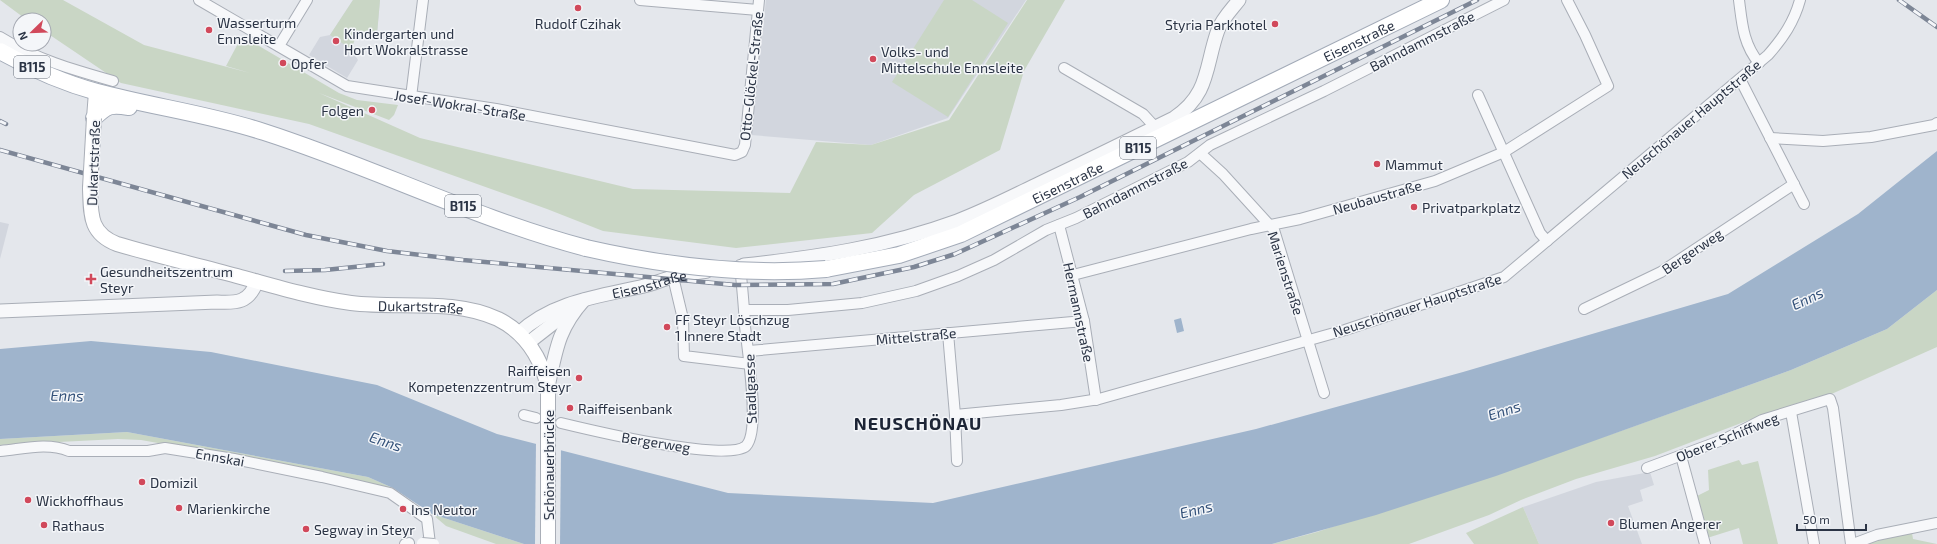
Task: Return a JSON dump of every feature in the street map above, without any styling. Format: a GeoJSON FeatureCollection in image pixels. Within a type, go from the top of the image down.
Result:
{"type":"FeatureCollection","features":[{"type":"Feature","properties":{"kind":"main road","name":"Eisenstraße"},"geometry":{"type":"LineString","coordinates":[[164,107],[205,116],[264,132],[342,158],[519,227],[586,248],[670,264],[727,270],[778,272],[826,269],[899,255],[961,234],[1441,0]]}},
{"type":"Feature","properties":{"kind":"main road","name":"B115"},"geometry":{"type":"LineString","coordinates":[[0,51],[48,74],[96,92],[164,107]]}},
{"type":"Feature","properties":{"kind":"main road","name":"Dukartstraße"},"geometry":{"type":"LineString","coordinates":[[96,92],[90,201],[93,222],[99,233],[107,240],[117,244],[258,281],[351,303],[379,306],[432,306],[474,312],[496,318],[524,338],[541,363],[548,387]]}},
{"type":"Feature","properties":{"kind":"main road"},"geometry":{"type":"LineString","coordinates":[[94,118],[105,108],[111,105],[148,111],[164,107]]}},
{"type":"Feature","properties":{"kind":"main road","name":"Schönauerbrücke"},"geometry":{"type":"LineString","coordinates":[[548,387],[548,544]]}},
{"type":"Feature","properties":{"kind":"street","name":"Josef-Wokral-Straße"},"geometry":{"type":"LineString","coordinates":[[199,0],[347,86],[496,109],[708,151],[735,155],[742,152]]}},
{"type":"Feature","properties":{"kind":"street"},"geometry":{"type":"LineString","coordinates":[[279,46],[307,0]]}},
{"type":"Feature","properties":{"kind":"street"},"geometry":{"type":"LineString","coordinates":[[411,97],[423,0]]}},
{"type":"Feature","properties":{"kind":"street"},"geometry":{"type":"LineString","coordinates":[[640,0],[758,5]]}},
{"type":"Feature","properties":{"kind":"street","name":"Eisenstraße"},"geometry":{"type":"LineString","coordinates":[[524,338],[584,300],[647,286],[673,277],[740,265],[818,257],[850,251],[937,228],[1004,201],[1182,113],[1197,97],[1207,77],[1218,30],[1239,0]]}},
{"type":"Feature","properties":{"kind":"street","name":"Bahndammstraße"},"geometry":{"type":"LineString","coordinates":[[745,310],[788,310],[862,303],[938,284],[979,267],[1046,230],[1188,162],[1201,154],[1210,145],[1324,91],[1504,0]]}},
{"type":"Feature","properties":{"kind":"street","name":"Neubaustraße"},"geometry":{"type":"LineString","coordinates":[[1073,275],[1251,229],[1271,226],[1436,180],[1504,152],[1608,86],[1586,35],[1567,0]]}},
{"type":"Feature","properties":{"kind":"street"},"geometry":{"type":"LineString","coordinates":[[1739,0],[1743,33],[1751,52],[1759,63]]}},
{"type":"Feature","properties":{"kind":"street","name":"Neuschönauer Hauptstraße"},"geometry":{"type":"LineString","coordinates":[[955,415],[1061,405],[1096,400],[1372,322],[1504,277],[1759,63],[1784,35],[1794,17],[1800,0]]}},
{"type":"Feature","properties":{"kind":"street","name":"Otto-Glöckel-Straße"},"geometry":{"type":"LineString","coordinates":[[742,152],[745,145],[758,5]]}},
{"type":"Feature","properties":{"kind":"street"},"geometry":{"type":"LineString","coordinates":[[0,37],[45,59],[74,70],[113,81]]}},
{"type":"Feature","properties":{"kind":"street"},"geometry":{"type":"LineString","coordinates":[[1064,68],[1143,114],[1155,127]]}},
{"type":"Feature","properties":{"kind":"street"},"geometry":{"type":"LineString","coordinates":[[1740,79],[1804,204]]}},
{"type":"Feature","properties":{"kind":"street"},"geometry":{"type":"LineString","coordinates":[[1478,95],[1540,233],[1547,241]]}},
{"type":"Feature","properties":{"kind":"street"},"geometry":{"type":"LineString","coordinates":[[1770,138],[1823,141],[1871,137],[1934,125],[1937,123]]}},
{"type":"Feature","properties":{"kind":"street","name":"Marienstraße"},"geometry":{"type":"LineString","coordinates":[[1201,154],[1223,174],[1271,226],[1281,249],[1324,393]]}},
{"type":"Feature","properties":{"kind":"street","name":"Bergerweg"},"geometry":{"type":"LineString","coordinates":[[1584,309],[1661,272],[1794,184]]}},
{"type":"Feature","properties":{"kind":"street","name":"Hermannstraße"},"geometry":{"type":"LineString","coordinates":[[1059,225],[1084,321],[1096,400]]}},
{"type":"Feature","properties":{"kind":"street","name":"Stadlgasse"},"geometry":{"type":"LineString","coordinates":[[740,265],[749,351],[753,417],[749,442]]}},
{"type":"Feature","properties":{"kind":"street"},"geometry":{"type":"LineString","coordinates":[[673,277],[682,319],[684,356],[750,364]]}},
{"type":"Feature","properties":{"kind":"street"},"geometry":{"type":"LineString","coordinates":[[0,311],[217,302],[235,303],[247,298],[258,281]]}},
{"type":"Feature","properties":{"kind":"street"},"geometry":{"type":"LineString","coordinates":[[548,387],[560,333],[571,315],[584,300]]}},
{"type":"Feature","properties":{"kind":"street","name":"Mittelstraße"},"geometry":{"type":"LineString","coordinates":[[749,351],[1084,321]]}},
{"type":"Feature","properties":{"kind":"street"},"geometry":{"type":"LineString","coordinates":[[948,333],[955,415],[957,461]]}},
{"type":"Feature","properties":{"kind":"street","name":"Oberer Schiffweg"},"geometry":{"type":"LineString","coordinates":[[1647,468],[1725,439],[1762,420],[1830,399],[1833,408],[1852,544]]}},
{"type":"Feature","properties":{"kind":"street"},"geometry":{"type":"LineString","coordinates":[[1791,412],[1814,544]]}},
{"type":"Feature","properties":{"kind":"street"},"geometry":{"type":"LineString","coordinates":[[524,415],[536,418]]}},
{"type":"Feature","properties":{"kind":"street","name":"Bergerweg"},"geometry":{"type":"LineString","coordinates":[[561,423],[607,435],[693,448],[736,451],[746,446],[749,442]]}},
{"type":"Feature","properties":{"kind":"street","name":"Ennskai"},"geometry":{"type":"LineString","coordinates":[[0,451],[49,446],[69,450],[148,451],[165,448],[234,459],[322,477],[390,494],[424,515],[429,522],[426,543]]}},
{"type":"Feature","properties":{"kind":"street"},"geometry":{"type":"LineString","coordinates":[[1681,456],[1705,544]]}},
{"type":"Feature","properties":{"kind":"street"},"geometry":{"type":"LineString","coordinates":[[1852,544],[1877,535],[1937,523]]}},
{"type":"Feature","properties":{"kind":"street"},"geometry":{"type":"LineString","coordinates":[[426,543],[434,544]]}},
{"type":"Feature","properties":{"kind":"shaded area","name":"Kindergarten und Hort Wokralstrasse"},"geometry":{"type":"Polygon","coordinates":[[[353,0],[380,0],[377,34],[357,32],[351,49],[358,60],[347,78],[309,55],[320,37],[330,35],[353,0]]]}},
{"type":"Feature","properties":{"kind":"shaded area","name":"Volks- und Mittelschule Ennsleite"},"geometry":{"type":"Polygon","coordinates":[[[766,0],[1026,0],[948,118],[871,145],[751,135],[766,0]]]}},
{"type":"Feature","properties":{"kind":"shaded area"},"geometry":{"type":"Polygon","coordinates":[[[0,222],[9,224],[0,259],[0,222]]]}},
{"type":"Feature","properties":{"kind":"shaded area"},"geometry":{"type":"Polygon","coordinates":[[[1650,472],[1654,485],[1640,490],[1643,501],[1628,506],[1642,544],[1539,544],[1523,507],[1596,482],[1650,472]]]}},
{"type":"Feature","properties":{"kind":"green space"},"geometry":{"type":"Polygon","coordinates":[[[0,0],[63,0],[144,45],[250,73],[226,66],[242,36],[339,93],[357,100],[398,105],[394,115],[389,120],[319,93],[420,138],[633,189],[790,193],[816,142],[871,145],[949,120],[1027,0],[1065,0],[1024,71],[1000,150],[914,195],[872,233],[736,248],[603,231],[547,209],[309,124],[121,83],[52,36],[52,12],[16,12],[0,0]]]}},
{"type":"Feature","properties":{"kind":"green space"},"geometry":{"type":"Polygon","coordinates":[[[353,0],[380,0],[377,34],[358,32],[351,49],[330,35],[353,0]]]}},
{"type":"Feature","properties":{"kind":"green space"},"geometry":{"type":"Polygon","coordinates":[[[944,0],[972,0],[1008,23],[948,117],[892,82],[944,0]]]}},
{"type":"Feature","properties":{"kind":"green space"},"geometry":{"type":"Polygon","coordinates":[[[1937,290],[1937,347],[1827,396],[1791,409],[1770,412],[1655,456],[1576,479],[1521,500],[1489,515],[1409,544],[1272,544],[1317,532],[1618,432],[1791,370],[1887,329],[1937,290]]]}},
{"type":"Feature","properties":{"kind":"green space"},"geometry":{"type":"Polygon","coordinates":[[[127,432],[368,477],[393,489],[231,456],[141,440],[118,439],[0,445],[0,439],[127,432]]]}},
{"type":"Feature","properties":{"kind":"green space"},"geometry":{"type":"Polygon","coordinates":[[[1739,460],[1742,465],[1758,461],[1778,544],[1743,544],[1739,528],[1707,538],[1696,501],[1697,496],[1709,490],[1708,470],[1739,460]]]}},
{"type":"Feature","properties":{"kind":"green space"},"geometry":{"type":"Polygon","coordinates":[[[1523,507],[1539,544],[1474,544],[1466,533],[1523,507]]]}},
{"type":"Feature","properties":{"kind":"green space"},"geometry":{"type":"Polygon","coordinates":[[[432,514],[524,544],[496,544],[446,526],[432,514]]]}},
{"type":"Feature","properties":{"kind":"green space"},"geometry":{"type":"Polygon","coordinates":[[[1912,533],[1913,539],[1937,544],[1863,544],[1912,533]]]}},
{"type":"Feature","properties":{"kind":"water","name":"Enns"},"geometry":{"type":"Polygon","coordinates":[[[1937,151],[1937,290],[1887,329],[1791,370],[1496,476],[1376,515],[1272,544],[524,544],[432,514],[393,488],[368,477],[127,432],[0,439],[0,349],[91,341],[211,352],[377,385],[497,434],[728,493],[933,503],[1256,429],[1463,372],[1728,294],[1858,214],[1937,151]]]}},
{"type":"Feature","properties":{"kind":"water"},"geometry":{"type":"Polygon","coordinates":[[[1181,318],[1184,331],[1177,333],[1174,320],[1181,318]]]}},
{"type":"Feature","properties":{"kind":"pier"},"geometry":{"type":"Polygon","coordinates":[[[536,442],[561,448],[560,544],[535,544],[536,442]]]}},
{"type":"Feature","properties":{"kind":"railway"},"geometry":{"type":"LineString","coordinates":[[0,150],[306,235],[387,251],[463,260],[735,285],[833,284],[914,267],[955,254],[1080,197],[1477,0]]}},
{"type":"Feature","properties":{"kind":"railway"},"geometry":{"type":"LineString","coordinates":[[1899,0],[1937,27]]}},
{"type":"Feature","properties":{"kind":"railway"},"geometry":{"type":"LineString","coordinates":[[0,121],[6,124]]}},
{"type":"Feature","properties":{"kind":"railway"},"geometry":{"type":"LineString","coordinates":[[285,271],[325,270],[383,264]]}},
{"type":"Feature","properties":{"kind":"place","name":"Rudolf Czihak"},"geometry":{"type":"Point","coordinates":[578,8]}},
{"type":"Feature","properties":{"kind":"place","name":"Styria Parkhotel"},"geometry":{"type":"Point","coordinates":[1275,24]}},
{"type":"Feature","properties":{"kind":"place","name":"Wasserturm Ennsleite"},"geometry":{"type":"Point","coordinates":[209,30]}},
{"type":"Feature","properties":{"kind":"place","name":"Kindergarten und Hort Wokralstrasse"},"geometry":{"type":"Point","coordinates":[336,41]}},
{"type":"Feature","properties":{"kind":"place","name":"Volks- und Mittelschule Ennsleite"},"geometry":{"type":"Point","coordinates":[873,59]}},
{"type":"Feature","properties":{"kind":"place","name":"Opfer"},"geometry":{"type":"Point","coordinates":[283,63]}},
{"type":"Feature","properties":{"kind":"place","name":"Folgen"},"geometry":{"type":"Point","coordinates":[372,110]}},
{"type":"Feature","properties":{"kind":"place","name":"Mammut"},"geometry":{"type":"Point","coordinates":[1377,164]}},
{"type":"Feature","properties":{"kind":"place","name":"Privatparkplatz"},"geometry":{"type":"Point","coordinates":[1414,207]}},
{"type":"Feature","properties":{"kind":"place","name":"Gesundheitszentrum Steyr"},"geometry":{"type":"Point","coordinates":[91,279]}},
{"type":"Feature","properties":{"kind":"place","name":"FF Steyr Löschzug 1 Innere Stadt"},"geometry":{"type":"Point","coordinates":[667,327]}},
{"type":"Feature","properties":{"kind":"place","name":"Raiffeisen Kompetenzzentrum Steyr"},"geometry":{"type":"Point","coordinates":[579,378]}},
{"type":"Feature","properties":{"kind":"place","name":"Raiffeisenbank"},"geometry":{"type":"Point","coordinates":[570,408]}},
{"type":"Feature","properties":{"kind":"place","name":"Domizil"},"geometry":{"type":"Point","coordinates":[142,482]}},
{"type":"Feature","properties":{"kind":"place","name":"Wickhoffhaus"},"geometry":{"type":"Point","coordinates":[28,500]}},
{"type":"Feature","properties":{"kind":"place","name":"Marienkirche"},"geometry":{"type":"Point","coordinates":[179,508]}},
{"type":"Feature","properties":{"kind":"place","name":"Ins Neutor"},"geometry":{"type":"Point","coordinates":[403,509]}},
{"type":"Feature","properties":{"kind":"place","name":"Blumen Angerer"},"geometry":{"type":"Point","coordinates":[1611,523]}},
{"type":"Feature","properties":{"kind":"place","name":"Rathaus"},"geometry":{"type":"Point","coordinates":[44,525]}},
{"type":"Feature","properties":{"kind":"place","name":"Segway in Steyr"},"geometry":{"type":"Point","coordinates":[306,529]}},
{"type":"Feature","properties":{"kind":"district","name":"NEUSCHÖNAU"},"geometry":{"type":"Point","coordinates":[918,423]}}]}
